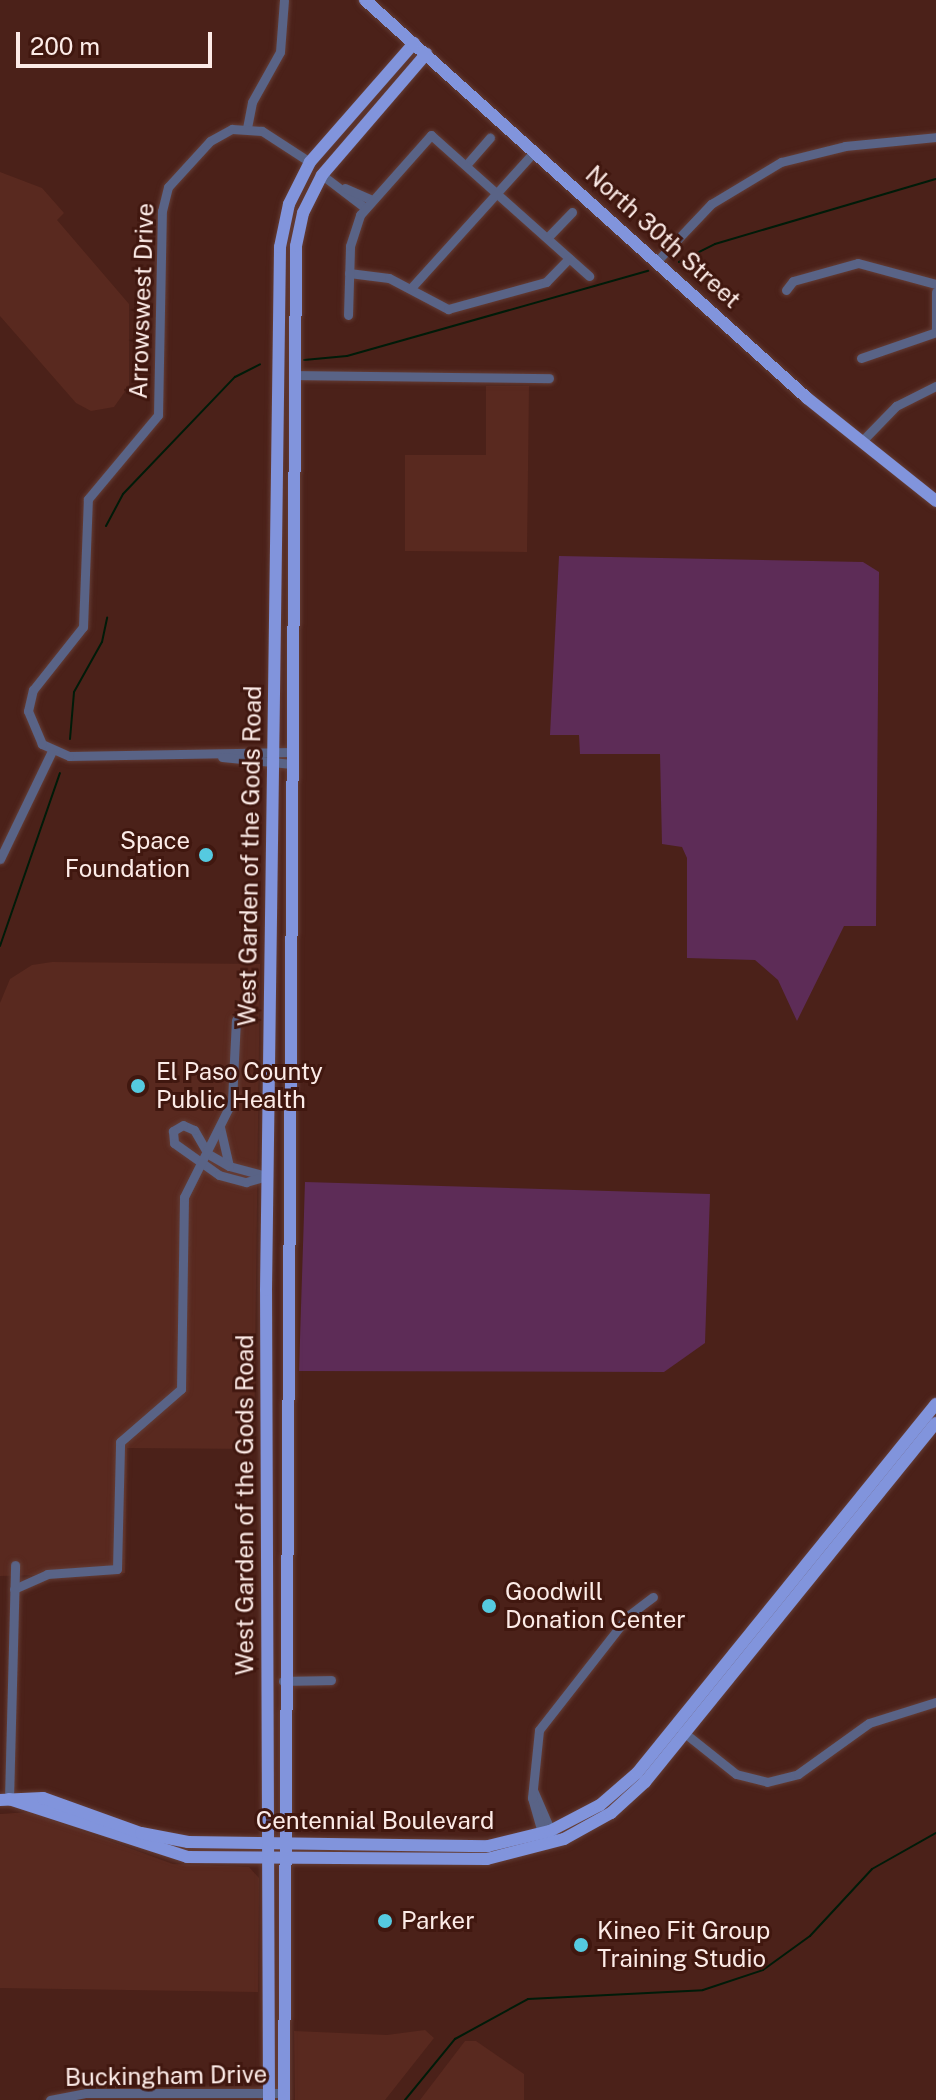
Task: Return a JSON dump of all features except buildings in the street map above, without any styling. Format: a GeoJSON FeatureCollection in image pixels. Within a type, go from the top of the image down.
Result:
{"type":"FeatureCollection","features":[{"type":"Feature","properties":{"kind":"main road","name":"North 30th Street"},"geometry":{"type":"LineString","coordinates":[[365,0],[862,441],[936,501]]}},
{"type":"Feature","properties":{"kind":"main road","name":"West Garden of the Gods Road"},"geometry":{"type":"LineString","coordinates":[[269,2097],[270,1442],[267,1176],[280,247],[289,204],[310,162],[414,43]]}},
{"type":"Feature","properties":{"kind":"main road","name":"West Garden of the Gods Road"},"geometry":{"type":"LineString","coordinates":[[284,2097],[283,1681],[296,246],[310,198],[322,175],[426,54]]}},
{"type":"Feature","properties":{"kind":"main road"},"geometry":{"type":"LineString","coordinates":[[310,162],[310,198]]}},
{"type":"Feature","properties":{"kind":"main road","name":"Centennial Boulevard"},"geometry":{"type":"LineString","coordinates":[[680,1730],[823,1542],[934,1415]]}},
{"type":"Feature","properties":{"kind":"main road","name":"Centennial Boulevard"},"geometry":{"type":"LineString","coordinates":[[4,1799],[160,1852],[267,1858],[487,1859],[549,1838],[619,1790],[680,1730],[775,1620],[934,1415]]}},
{"type":"Feature","properties":{"kind":"main road"},"geometry":{"type":"LineString","coordinates":[[270,1442],[279,1453],[284,1569]]}},
{"type":"Feature","properties":{"kind":"main road"},"geometry":{"type":"LineString","coordinates":[[775,1620],[819,1560],[823,1542]]}},
{"type":"Feature","properties":{"kind":"main road","name":"Centennial Boulevard"},"geometry":{"type":"LineString","coordinates":[[4,1799],[55,1800],[166,1839],[488,1846],[549,1838]]}},
{"type":"Feature","properties":{"kind":"street"},"geometry":{"type":"LineString","coordinates":[[284,0],[280,52],[252,102],[247,128],[310,162]]}},
{"type":"Feature","properties":{"kind":"street","name":"Arrowswest Drive"},"geometry":{"type":"LineString","coordinates":[[52,751],[32,730],[28,704],[83,627],[86,505],[158,415],[165,194],[218,134],[247,128]]}},
{"type":"Feature","properties":{"kind":"street"},"geometry":{"type":"LineString","coordinates":[[348,315],[351,236],[367,203],[431,135],[589,276]]}},
{"type":"Feature","properties":{"kind":"street"},"geometry":{"type":"LineString","coordinates":[[657,261],[711,204],[781,162],[845,146],[936,137]]}},
{"type":"Feature","properties":{"kind":"street"},"geometry":{"type":"LineString","coordinates":[[467,164],[490,138]]}},
{"type":"Feature","properties":{"kind":"street"},"geometry":{"type":"LineString","coordinates":[[411,288],[535,151]]}},
{"type":"Feature","properties":{"kind":"street"},"geometry":{"type":"LineString","coordinates":[[322,175],[367,203]]}},
{"type":"Feature","properties":{"kind":"street"},"geometry":{"type":"LineString","coordinates":[[547,238],[572,212]]}},
{"type":"Feature","properties":{"kind":"street"},"geometry":{"type":"LineString","coordinates":[[349,273],[389,278],[411,288],[434,306],[455,309],[546,282],[569,258]]}},
{"type":"Feature","properties":{"kind":"street"},"geometry":{"type":"LineString","coordinates":[[786,290],[793,281],[858,263],[936,284]]}},
{"type":"Feature","properties":{"kind":"street"},"geometry":{"type":"LineString","coordinates":[[861,358],[936,331],[936,292]]}},
{"type":"Feature","properties":{"kind":"street"},"geometry":{"type":"LineString","coordinates":[[294,375],[549,378]]}},
{"type":"Feature","properties":{"kind":"street"},"geometry":{"type":"LineString","coordinates":[[862,441],[896,406],[936,386]]}},
{"type":"Feature","properties":{"kind":"street"},"geometry":{"type":"LineString","coordinates":[[0,859],[52,751],[292,758]]}},
{"type":"Feature","properties":{"kind":"street"},"geometry":{"type":"LineString","coordinates":[[14,1589],[47,1574],[117,1569],[120,1442],[181,1389],[183,1204],[198,1159],[220,1126],[236,1082],[236,1020]]}},
{"type":"Feature","properties":{"kind":"street"},"geometry":{"type":"LineString","coordinates":[[220,1126],[229,1166]]}},
{"type":"Feature","properties":{"kind":"street"},"geometry":{"type":"LineString","coordinates":[[190,1128],[204,1149],[229,1166],[267,1176],[233,1180],[174,1143],[173,1131],[190,1128]]}},
{"type":"Feature","properties":{"kind":"street"},"geometry":{"type":"LineString","coordinates":[[4,1799],[15,1565]]}},
{"type":"Feature","properties":{"kind":"street"},"geometry":{"type":"LineString","coordinates":[[549,1838],[533,1790],[532,1759],[546,1717],[629,1615],[653,1597]]}},
{"type":"Feature","properties":{"kind":"street"},"geometry":{"type":"LineString","coordinates":[[283,1681],[331,1680]]}},
{"type":"Feature","properties":{"kind":"street"},"geometry":{"type":"LineString","coordinates":[[680,1730],[736,1774],[767,1782],[798,1774],[869,1723],[936,1702]]}},
{"type":"Feature","properties":{"kind":"street","name":"Buckingham Drive"},"geometry":{"type":"LineString","coordinates":[[50,2100],[86,2093],[284,2097]]}},
{"type":"Feature","properties":{"kind":"shaded area"},"geometry":{"type":"Polygon","coordinates":[[[0,172],[42,188],[64,213],[57,220],[129,304],[129,386],[114,407],[91,411],[76,403],[0,316],[0,172]]]}},
{"type":"Feature","properties":{"kind":"shaded area"},"geometry":{"type":"Polygon","coordinates":[[[486,386],[529,386],[527,552],[405,551],[405,455],[486,455],[486,386]]]}},
{"type":"Feature","properties":{"kind":"shaded area"},"geometry":{"type":"Polygon","coordinates":[[[559,556],[863,562],[879,572],[876,926],[844,926],[797,1021],[778,980],[755,960],[687,958],[687,858],[682,847],[662,844],[660,754],[580,754],[579,735],[550,735],[559,556]]]}},
{"type":"Feature","properties":{"kind":"shaded area"},"geometry":{"type":"Polygon","coordinates":[[[52,962],[260,964],[254,1449],[127,1448],[125,1573],[0,1576],[0,1003],[10,979],[32,965],[52,962]]]}},
{"type":"Feature","properties":{"kind":"shaded area"},"geometry":{"type":"Polygon","coordinates":[[[305,1182],[710,1194],[705,1343],[664,1372],[299,1371],[305,1182]]]}},
{"type":"Feature","properties":{"kind":"shaded area"},"geometry":{"type":"Polygon","coordinates":[[[30,1812],[173,1864],[249,1867],[259,1878],[258,1992],[0,1988],[0,1814],[30,1812]]]}},
{"type":"Feature","properties":{"kind":"shaded area"},"geometry":{"type":"Polygon","coordinates":[[[425,2030],[434,2038],[385,2100],[295,2100],[294,2031],[387,2035],[425,2030]]]}},
{"type":"Feature","properties":{"kind":"shaded area"},"geometry":{"type":"Polygon","coordinates":[[[465,2041],[476,2041],[524,2074],[524,2100],[420,2100],[465,2041]]]}},
{"type":"Feature","properties":{"kind":"waterway"},"geometry":{"type":"LineString","coordinates":[[679,262],[715,244],[936,179]]}},
{"type":"Feature","properties":{"kind":"waterway"},"geometry":{"type":"LineString","coordinates":[[304,360],[347,356],[648,271]]}},
{"type":"Feature","properties":{"kind":"waterway"},"geometry":{"type":"LineString","coordinates":[[106,526],[123,494],[235,377],[260,364]]}},
{"type":"Feature","properties":{"kind":"waterway"},"geometry":{"type":"LineString","coordinates":[[70,739],[74,692],[102,642],[107,618]]}},
{"type":"Feature","properties":{"kind":"waterway"},"geometry":{"type":"LineString","coordinates":[[0,946],[60,773]]}},
{"type":"Feature","properties":{"kind":"waterway"},"geometry":{"type":"LineString","coordinates":[[405,2100],[455,2039],[528,1999],[703,1990],[763,1970],[810,1936],[872,1869],[936,1833]]}},
{"type":"Feature","properties":{"kind":"place","name":"Space Foundation"},"geometry":{"type":"Point","coordinates":[206,855]}},
{"type":"Feature","properties":{"kind":"place","name":"El Paso County Public Health"},"geometry":{"type":"Point","coordinates":[138,1086]}},
{"type":"Feature","properties":{"kind":"place","name":"Goodwill Donation Center"},"geometry":{"type":"Point","coordinates":[489,1606]}},
{"type":"Feature","properties":{"kind":"place","name":"Parker"},"geometry":{"type":"Point","coordinates":[385,1921]}},
{"type":"Feature","properties":{"kind":"place","name":"Kineo Fit Group Training Studio"},"geometry":{"type":"Point","coordinates":[581,1945]}}]}
